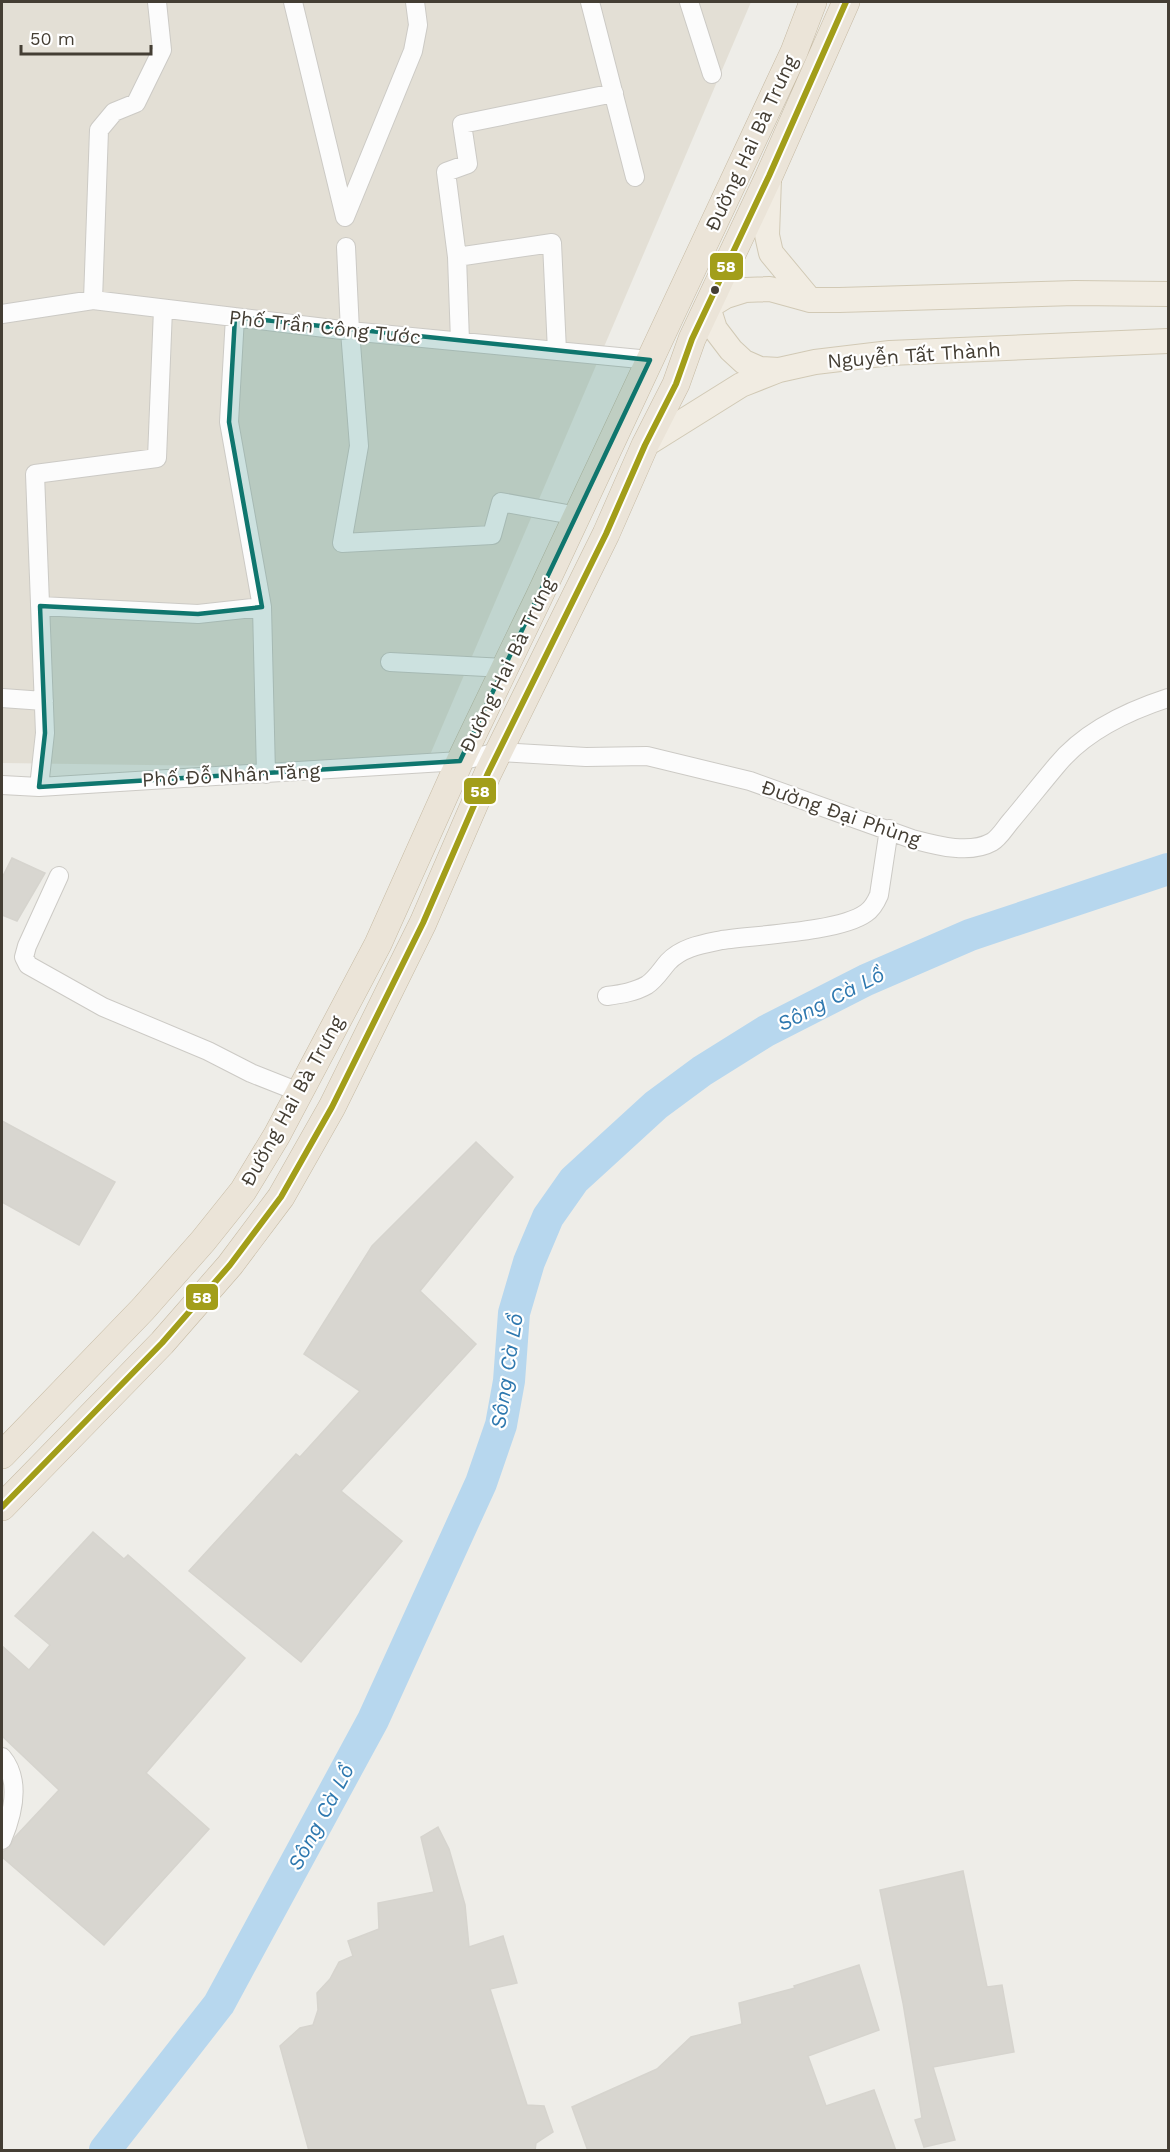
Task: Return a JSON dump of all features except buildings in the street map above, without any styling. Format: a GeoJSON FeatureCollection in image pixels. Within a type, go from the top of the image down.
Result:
{"type":"FeatureCollection","features":[{"type":"Feature","properties":{"kind":"highway","name":"Đường Hai Bà Trưng"},"geometry":{"type":"LineString","coordinates":[[2,1455],[143,1309],[203,1241],[243,1191],[277,1135],[378,945],[460,761],[578,516],[794,52],[813,2]]}},
{"type":"Feature","properties":{"kind":"highway","name":"Đường Hai Bà Trưng"},"geometry":{"type":"LineString","coordinates":[[2,1507],[162,1343],[230,1265],[280,1197],[332,1107],[423,923],[498,752],[606,534],[645,445],[676,384],[692,339],[770,176],[846,2]]}},
{"type":"Feature","properties":{"kind":"highway"},"geometry":{"type":"LineString","coordinates":[[299,1092],[332,1107]]}},
{"type":"Feature","properties":{"kind":"main road"},"geometry":{"type":"LineString","coordinates":[[770,176],[767,235],[771,253],[810,300]]}},
{"type":"Feature","properties":{"kind":"main road"},"geometry":{"type":"LineString","coordinates":[[779,370],[760,369],[744,362],[731,350],[715,329],[708,307],[726,296],[744,290],[770,289],[810,300],[1075,293],[1168,294]]}},
{"type":"Feature","properties":{"kind":"main road","name":"Nguyễn Tất Thành"},"geometry":{"type":"LineString","coordinates":[[645,445],[741,385],[779,370],[851,356],[1168,340]]}},
{"type":"Feature","properties":{"kind":"street"},"geometry":{"type":"LineString","coordinates":[[93,300],[99,130],[114,112],[136,103],[162,50],[157,2]]}},
{"type":"Feature","properties":{"kind":"street"},"geometry":{"type":"LineString","coordinates":[[293,2],[345,217],[413,51],[418,25],[415,2]]}},
{"type":"Feature","properties":{"kind":"street"},"geometry":{"type":"LineString","coordinates":[[590,2],[635,177]]}},
{"type":"Feature","properties":{"kind":"street"},"geometry":{"type":"LineString","coordinates":[[689,2],[712,74]]}},
{"type":"Feature","properties":{"kind":"street"},"geometry":{"type":"LineString","coordinates":[[460,341],[457,256],[446,172],[468,164],[462,124],[614,93]]}},
{"type":"Feature","properties":{"kind":"street"},"geometry":{"type":"LineString","coordinates":[[457,256],[552,243],[557,351]]}},
{"type":"Feature","properties":{"kind":"street"},"geometry":{"type":"LineString","coordinates":[[346,247],[359,446],[342,543],[492,534],[501,502],[578,516]]}},
{"type":"Feature","properties":{"kind":"street","name":"Phố Trần Công Tước"},"geometry":{"type":"LineString","coordinates":[[2,314],[93,300],[350,331],[650,360]]}},
{"type":"Feature","properties":{"kind":"street"},"geometry":{"type":"LineString","coordinates":[[39,787],[45,734],[35,474],[157,458],[163,309]]}},
{"type":"Feature","properties":{"kind":"street"},"geometry":{"type":"LineString","coordinates":[[235,317],[229,422],[261,607],[266,774]]}},
{"type":"Feature","properties":{"kind":"street"},"geometry":{"type":"LineString","coordinates":[[40,606],[198,614],[261,607]]}},
{"type":"Feature","properties":{"kind":"street"},"geometry":{"type":"LineString","coordinates":[[390,662],[505,668]]}},
{"type":"Feature","properties":{"kind":"street"},"geometry":{"type":"LineString","coordinates":[[2,698],[44,701]]}},
{"type":"Feature","properties":{"kind":"street","name":"Đường Đại Phùng"},"geometry":{"type":"LineString","coordinates":[[460,761],[498,752],[586,757],[647,756],[750,782],[937,846],[980,847],[994,842],[1058,764],[1082,739],[1119,719],[1168,698]]}},
{"type":"Feature","properties":{"kind":"street","name":"Phố Đỗ Nhân Tăng"},"geometry":{"type":"LineString","coordinates":[[2,784],[39,787],[460,761]]}},
{"type":"Feature","properties":{"kind":"street"},"geometry":{"type":"LineString","coordinates":[[607,996],[647,985],[677,954],[687,948],[827,926],[854,920],[866,913],[879,896],[889,830]]}},
{"type":"Feature","properties":{"kind":"street"},"geometry":{"type":"LineString","coordinates":[[59,876],[27,946],[24,957],[28,965],[103,1007],[299,1092]]}},
{"type":"Feature","properties":{"kind":"street"},"geometry":{"type":"LineString","coordinates":[[2,1757],[9,1766],[14,1788],[11,1813],[2,1840]]}},
{"type":"Feature","properties":{"kind":"highlighted area"},"geometry":{"type":"Polygon","coordinates":[[[235,317],[650,360],[460,761],[39,787],[45,733],[40,606],[198,614],[262,607],[229,422],[235,317]]]}},
{"type":"Feature","properties":{"kind":"shaded area"},"geometry":{"type":"Polygon","coordinates":[[[2,2],[751,2],[424,769],[2,763],[2,2]]]}},
{"type":"Feature","properties":{"kind":"waterway","name":"Sông Cà Lồ"},"geometry":{"type":"LineString","coordinates":[[105,2150],[219,2004],[373,1720],[481,1483],[501,1425],[509,1381],[514,1313],[529,1262],[548,1217],[574,1180],[656,1105],[702,1071],[766,1031],[866,980],[970,935],[1168,869]]}},
{"type":"Feature","properties":{"kind":"transit line","name":"58"},"geometry":{"type":"LineString","coordinates":[[2,1507],[162,1343],[230,1265],[281,1197],[332,1107],[423,923],[488,773],[606,534],[645,445],[676,384],[692,339],[769,176],[846,2]]}}]}
